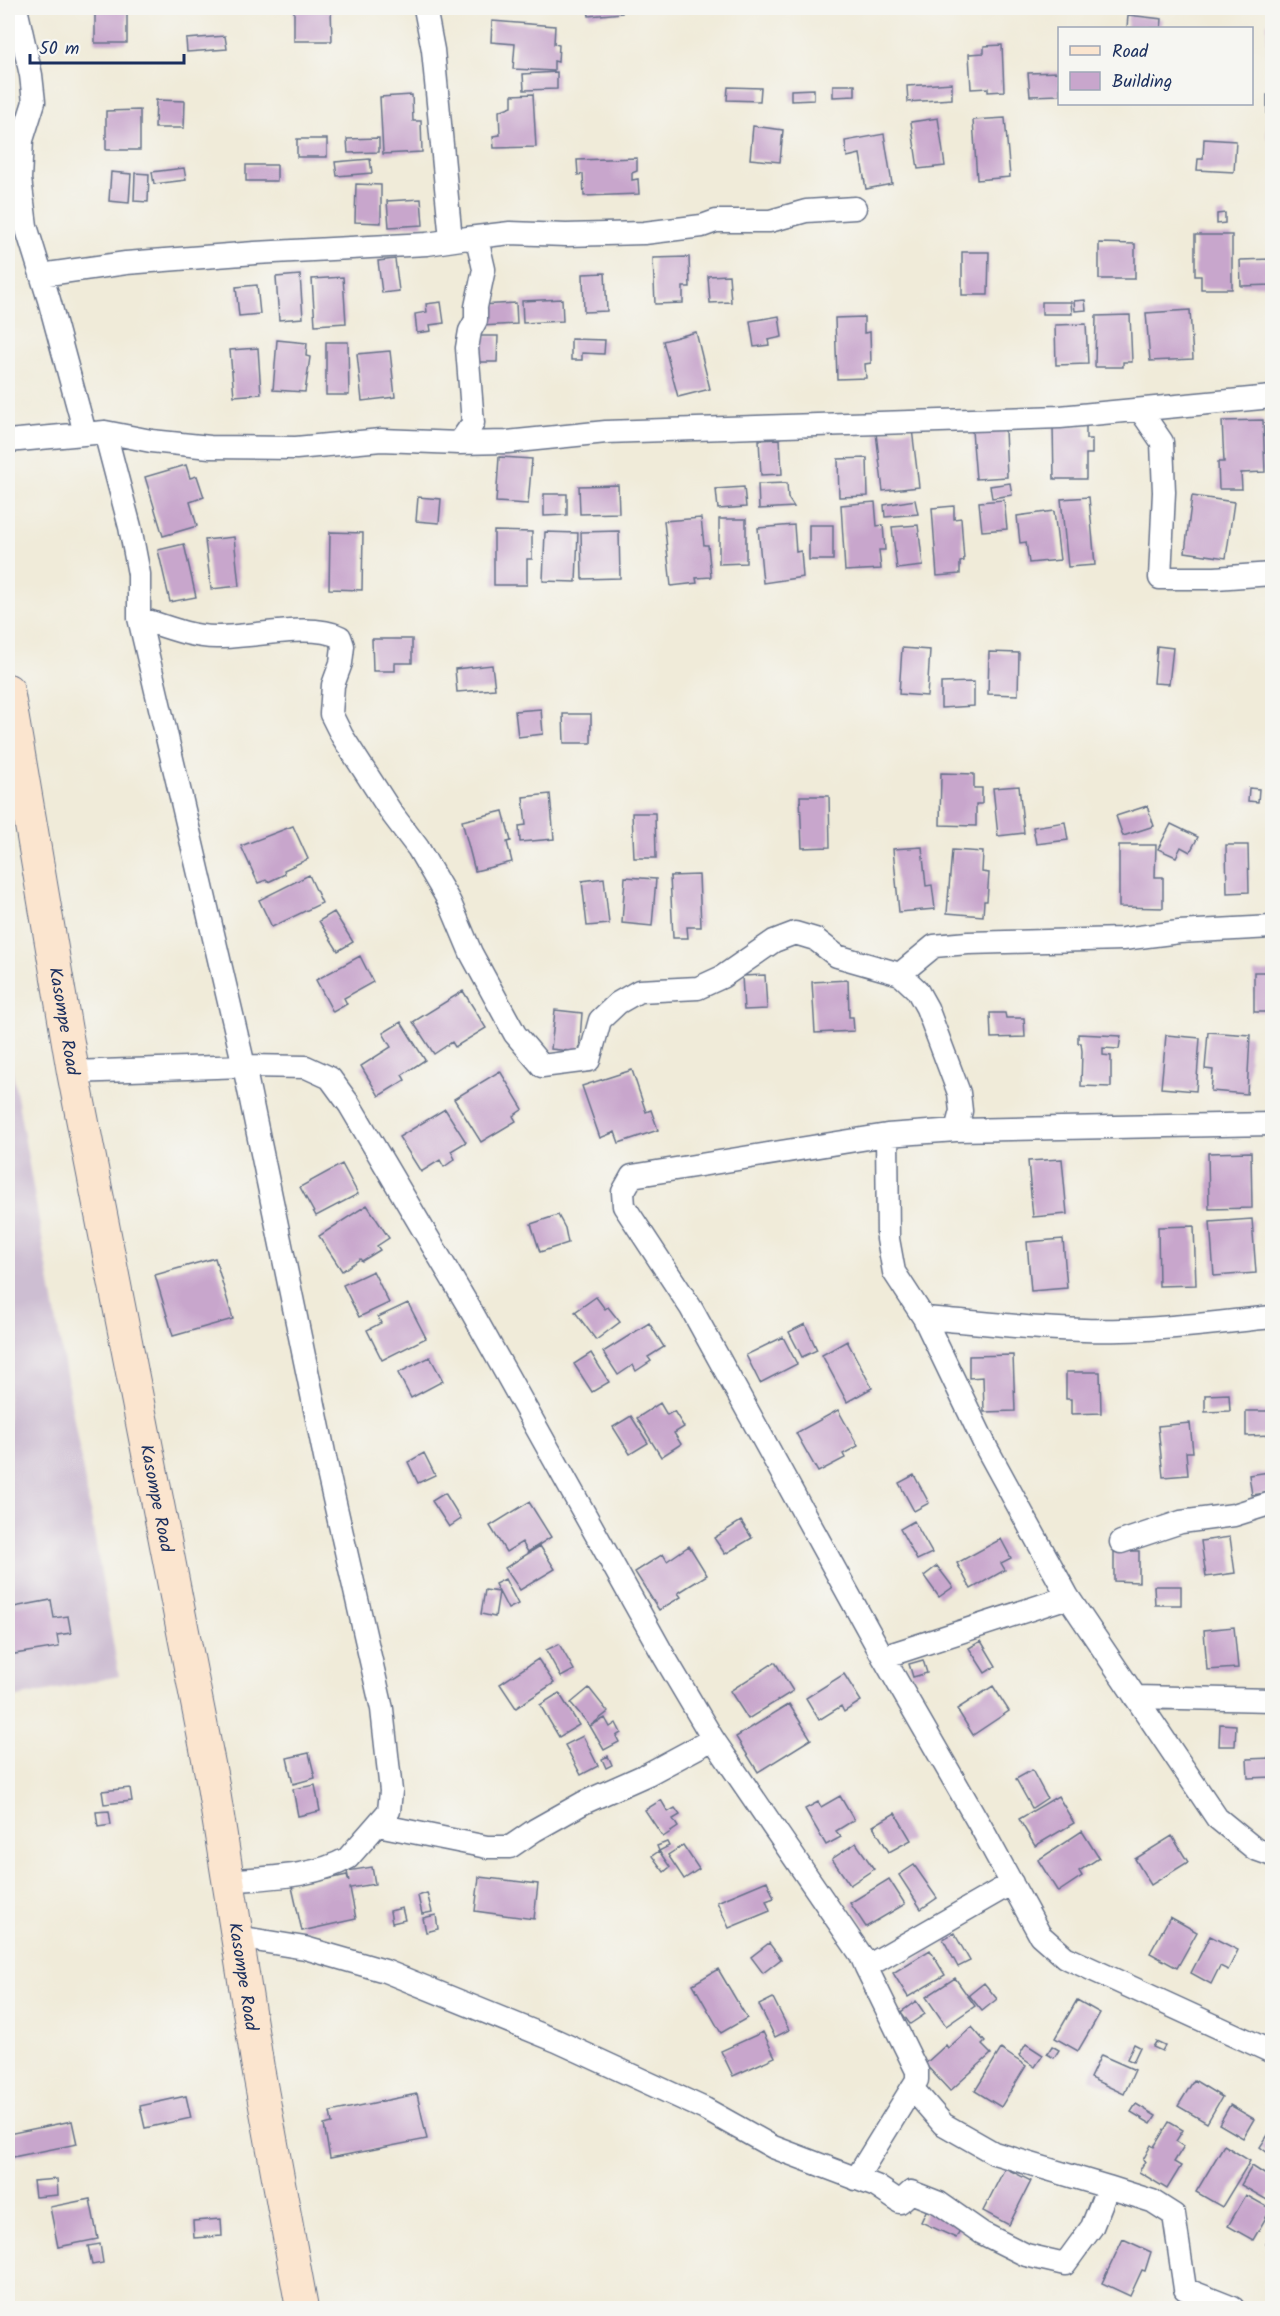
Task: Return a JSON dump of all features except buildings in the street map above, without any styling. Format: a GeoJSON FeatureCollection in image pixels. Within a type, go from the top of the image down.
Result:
{"type":"FeatureCollection","features":[{"type":"Feature","properties":{"kind":"street"},"geometry":{"type":"LineString","coordinates":[[16,8],[31,75],[34,102],[22,140],[20,178],[26,226],[95,433],[130,527],[139,574],[139,618],[244,1066],[329,1477],[382,1709],[391,1791],[389,1811],[378,1825],[348,1858],[341,1862],[308,1873],[228,1881]]}},
{"type":"Feature","properties":{"kind":"street"},"geometry":{"type":"LineString","coordinates":[[425,8],[460,239]]}},
{"type":"Feature","properties":{"kind":"street"},"geometry":{"type":"LineString","coordinates":[[41,275],[126,263],[255,253],[427,244],[510,233],[644,234],[702,226],[716,221],[770,221],[806,211],[855,208]]}},
{"type":"Feature","properties":{"kind":"street"},"geometry":{"type":"LineString","coordinates":[[459,442],[473,423],[467,348],[470,331],[476,320],[476,307],[480,298],[484,269],[478,243],[460,239]]}},
{"type":"Feature","properties":{"kind":"street"},"geometry":{"type":"LineString","coordinates":[[8,441],[95,433],[210,447],[296,448],[381,440],[507,442],[606,432],[1060,417],[1272,397]]}},
{"type":"Feature","properties":{"kind":"street"},"geometry":{"type":"LineString","coordinates":[[1140,410],[1162,442],[1164,492],[1160,578],[1215,578],[1272,574]]}},
{"type":"Feature","properties":{"kind":"street"},"geometry":{"type":"LineString","coordinates":[[139,618],[186,633],[213,637],[307,631],[330,632],[340,637],[343,646],[341,663],[333,685],[331,714],[342,736],[418,848],[450,903],[471,953],[514,1034],[542,1066],[590,1059],[600,1020],[618,1003],[639,991],[698,988],[722,977],[774,941],[795,933],[815,939],[837,956],[900,975],[917,990],[927,1008],[959,1093],[961,1111],[956,1130]]}},
{"type":"Feature","properties":{"kind":"street","name":"Kasompe Road"},"geometry":{"type":"LineString","coordinates":[[8,690],[73,1072],[212,1779],[237,1937],[302,2308]]}},
{"type":"Feature","properties":{"kind":"street"},"geometry":{"type":"LineString","coordinates":[[900,975],[934,946],[1123,939],[1179,932],[1272,927]]}},
{"type":"Feature","properties":{"kind":"street"},"geometry":{"type":"LineString","coordinates":[[73,1072],[244,1066],[306,1067],[330,1078],[349,1104],[473,1314],[713,1739],[861,1955],[917,2072],[917,2080],[856,2179]]}},
{"type":"Feature","properties":{"kind":"street"},"geometry":{"type":"LineString","coordinates":[[1272,1124],[956,1130],[887,1135],[632,1176],[623,1191],[624,1206],[691,1308],[883,1657],[1040,1935],[1065,1957],[1272,2052]]}},
{"type":"Feature","properties":{"kind":"street"},"geometry":{"type":"LineString","coordinates":[[887,1135],[888,1239],[894,1272],[924,1318],[987,1449],[1068,1597],[1217,1818],[1256,1849],[1272,1856]]}},
{"type":"Feature","properties":{"kind":"street"},"geometry":{"type":"LineString","coordinates":[[924,1318],[1071,1330],[1119,1331],[1191,1327],[1272,1317]]}},
{"type":"Feature","properties":{"kind":"street"},"geometry":{"type":"LineString","coordinates":[[1121,1542],[1181,1522],[1234,1515],[1272,1503]]}},
{"type":"Feature","properties":{"kind":"street"},"geometry":{"type":"LineString","coordinates":[[883,1657],[1068,1597]]}},
{"type":"Feature","properties":{"kind":"street"},"geometry":{"type":"LineString","coordinates":[[1136,1697],[1272,1700]]}},
{"type":"Feature","properties":{"kind":"street"},"geometry":{"type":"LineString","coordinates":[[378,1825],[487,1847],[510,1848],[535,1830],[583,1803],[648,1774],[713,1739]]}},
{"type":"Feature","properties":{"kind":"street"},"geometry":{"type":"LineString","coordinates":[[866,1967],[1012,1882]]}},
{"type":"Feature","properties":{"kind":"street"},"geometry":{"type":"LineString","coordinates":[[237,1937],[305,1948],[385,1971],[557,2041],[705,2109],[773,2147],[876,2186],[900,2202],[910,2192],[939,2203],[982,2233],[1026,2255],[1065,2264],[1092,2227],[1108,2187]]}},
{"type":"Feature","properties":{"kind":"street"},"geometry":{"type":"LineString","coordinates":[[912,2088],[943,2124],[994,2153],[1152,2201],[1174,2215],[1185,2289],[1233,2308]]}},
{"type":"Feature","properties":{"kind":"shaded area"},"geometry":{"type":"Polygon","coordinates":[[[8,1045],[119,1676],[8,1699],[8,1045]]]}}]}
